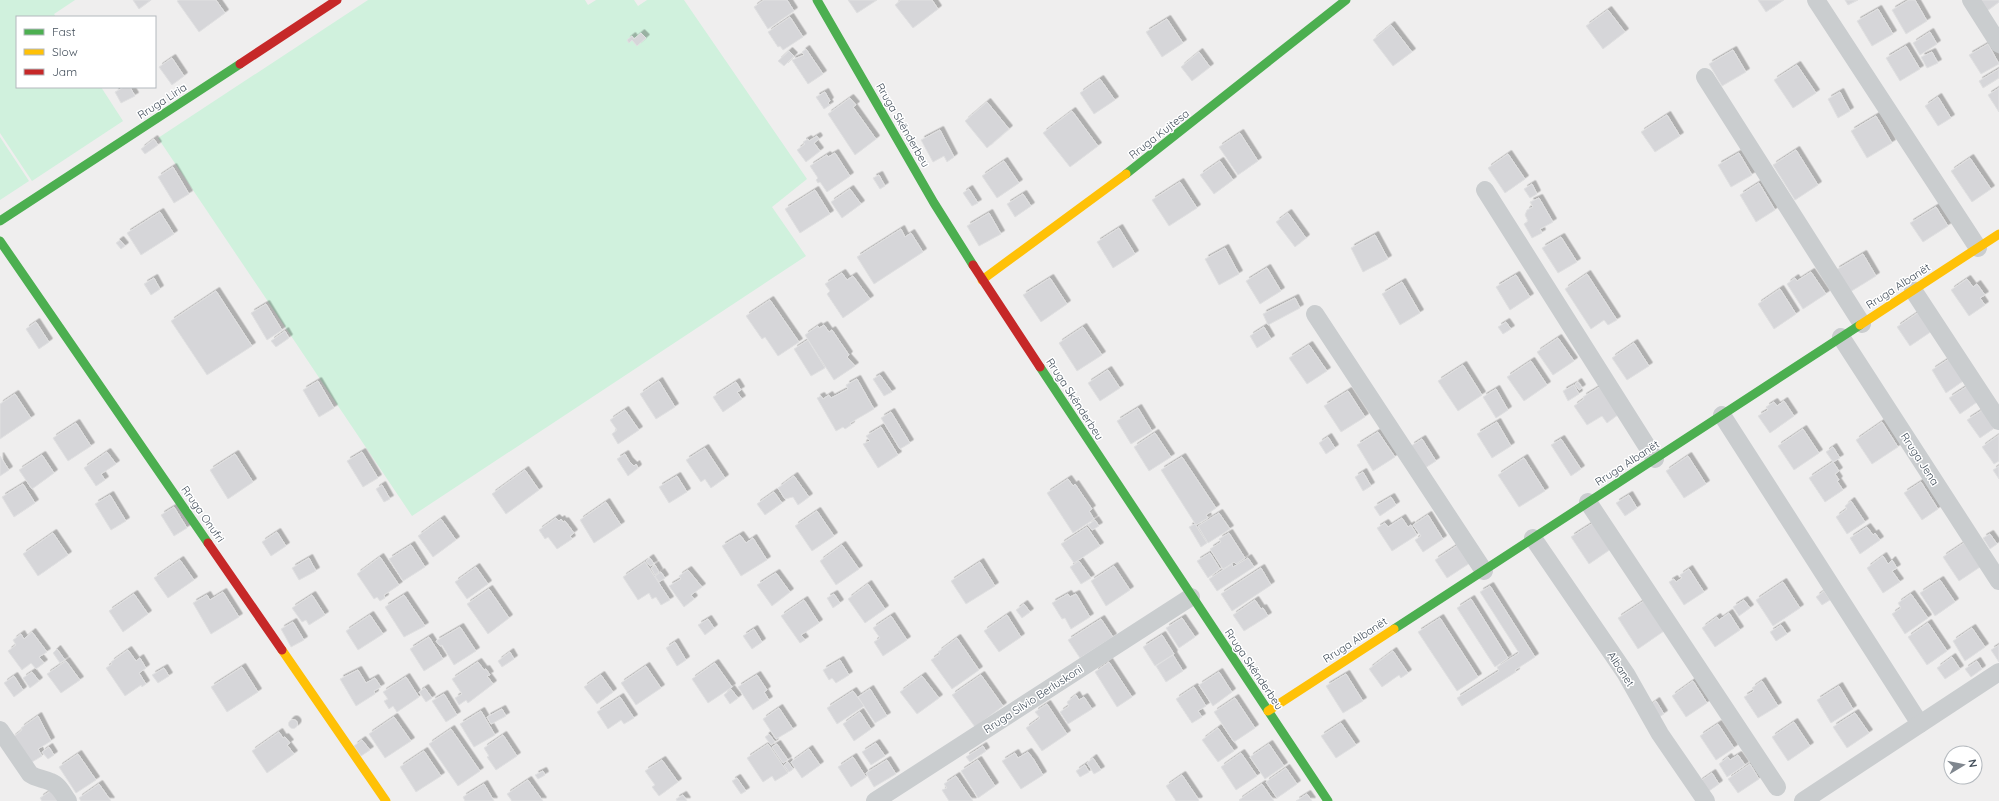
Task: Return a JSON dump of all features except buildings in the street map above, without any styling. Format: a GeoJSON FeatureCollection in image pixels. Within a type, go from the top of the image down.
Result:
{"type":"FeatureCollection","features":[{"type":"Feature","properties":{"kind":"street","name":"Rruga Liria"},"geometry":{"type":"LineString","coordinates":[[0,221],[337,0]]}},
{"type":"Feature","properties":{"kind":"street","name":"Rruga Skënderbeu"},"geometry":{"type":"LineString","coordinates":[[817,0],[934,203],[982,280],[1191,597],[1328,801]]}},
{"type":"Feature","properties":{"kind":"street","name":"Rruga Kujtesa"},"geometry":{"type":"LineString","coordinates":[[982,280],[1132,170],[1346,0]]}},
{"type":"Feature","properties":{"kind":"street"},"geometry":{"type":"LineString","coordinates":[[1816,0],[1978,248]]}},
{"type":"Feature","properties":{"kind":"street"},"geometry":{"type":"LineString","coordinates":[[1971,0],[1999,44]]}},
{"type":"Feature","properties":{"kind":"street"},"geometry":{"type":"LineString","coordinates":[[1706,77],[1862,324]]}},
{"type":"Feature","properties":{"kind":"street"},"geometry":{"type":"LineString","coordinates":[[1484,190],[1655,459]]}},
{"type":"Feature","properties":{"kind":"street","name":"Rruga Albanët"},"geometry":{"type":"LineString","coordinates":[[1268,712],[1999,234]]}},
{"type":"Feature","properties":{"kind":"street","name":"Rruga Onufri"},"geometry":{"type":"LineString","coordinates":[[0,241],[386,801]]}},
{"type":"Feature","properties":{"kind":"street"},"geometry":{"type":"LineString","coordinates":[[1913,290],[1999,421]]}},
{"type":"Feature","properties":{"kind":"street"},"geometry":{"type":"LineString","coordinates":[[1316,314],[1484,571]]}},
{"type":"Feature","properties":{"kind":"street","name":"Rruga Jena"},"geometry":{"type":"LineString","coordinates":[[1841,337],[1999,581]]}},
{"type":"Feature","properties":{"kind":"street"},"geometry":{"type":"LineString","coordinates":[[1722,415],[1920,724]]}},
{"type":"Feature","properties":{"kind":"street"},"geometry":{"type":"LineString","coordinates":[[1588,502],[1777,787]]}},
{"type":"Feature","properties":{"kind":"street","name":"Albanet"},"geometry":{"type":"LineString","coordinates":[[1533,538],[1626,674],[1660,734],[1706,801]]}},
{"type":"Feature","properties":{"kind":"street","name":"Rruga Silvio Berluskoni"},"geometry":{"type":"LineString","coordinates":[[875,801],[1191,597]]}},
{"type":"Feature","properties":{"kind":"street"},"geometry":{"type":"LineString","coordinates":[[1803,801],[1999,672]]}},
{"type":"Feature","properties":{"kind":"street"},"geometry":{"type":"LineString","coordinates":[[0,730],[30,774],[37,778],[51,782],[57,786],[68,801]]}},
{"type":"Feature","properties":{"kind":"green space"},"geometry":{"type":"Polygon","coordinates":[[[0,0],[75,0],[54,14],[55,16],[16,16],[16,88],[102,88],[123,121],[32,181],[0,133],[0,0]]]}},
{"type":"Feature","properties":{"kind":"green space"},"geometry":{"type":"Polygon","coordinates":[[[368,0],[585,0],[588,5],[596,0],[634,0],[638,6],[647,0],[684,0],[807,179],[772,207],[806,256],[412,516],[158,138],[368,0]]]}},
{"type":"Feature","properties":{"kind":"green space"},"geometry":{"type":"Polygon","coordinates":[[[0,137],[29,181],[0,200],[0,137]]]}},
{"type":"Feature","properties":{"kind":"traffic: fast"},"geometry":{"type":"LineString","coordinates":[[817,0],[934,203],[973,265]]}},
{"type":"Feature","properties":{"kind":"traffic: fast"},"geometry":{"type":"LineString","coordinates":[[1126,174],[1346,0]]}},
{"type":"Feature","properties":{"kind":"traffic: fast"},"geometry":{"type":"LineString","coordinates":[[0,221],[240,64]]}},
{"type":"Feature","properties":{"kind":"traffic: fast"},"geometry":{"type":"LineString","coordinates":[[0,241],[208,543]]}},
{"type":"Feature","properties":{"kind":"traffic: fast"},"geometry":{"type":"LineString","coordinates":[[1394,629],[1860,325]]}},
{"type":"Feature","properties":{"kind":"traffic: fast"},"geometry":{"type":"LineString","coordinates":[[1040,367],[1328,801]]}},
{"type":"Feature","properties":{"kind":"traffic: slow"},"geometry":{"type":"LineString","coordinates":[[982,280],[1126,174]]}},
{"type":"Feature","properties":{"kind":"traffic: slow"},"geometry":{"type":"LineString","coordinates":[[1860,325],[1999,234]]}},
{"type":"Feature","properties":{"kind":"traffic: slow"},"geometry":{"type":"LineString","coordinates":[[1268,711],[1394,629]]}},
{"type":"Feature","properties":{"kind":"traffic: slow"},"geometry":{"type":"LineString","coordinates":[[282,650],[386,801]]}},
{"type":"Feature","properties":{"kind":"traffic: jam"},"geometry":{"type":"LineString","coordinates":[[240,64],[337,0]]}},
{"type":"Feature","properties":{"kind":"traffic: jam"},"geometry":{"type":"LineString","coordinates":[[973,265],[1040,367]]}},
{"type":"Feature","properties":{"kind":"traffic: jam"},"geometry":{"type":"LineString","coordinates":[[208,543],[282,650]]}}]}
